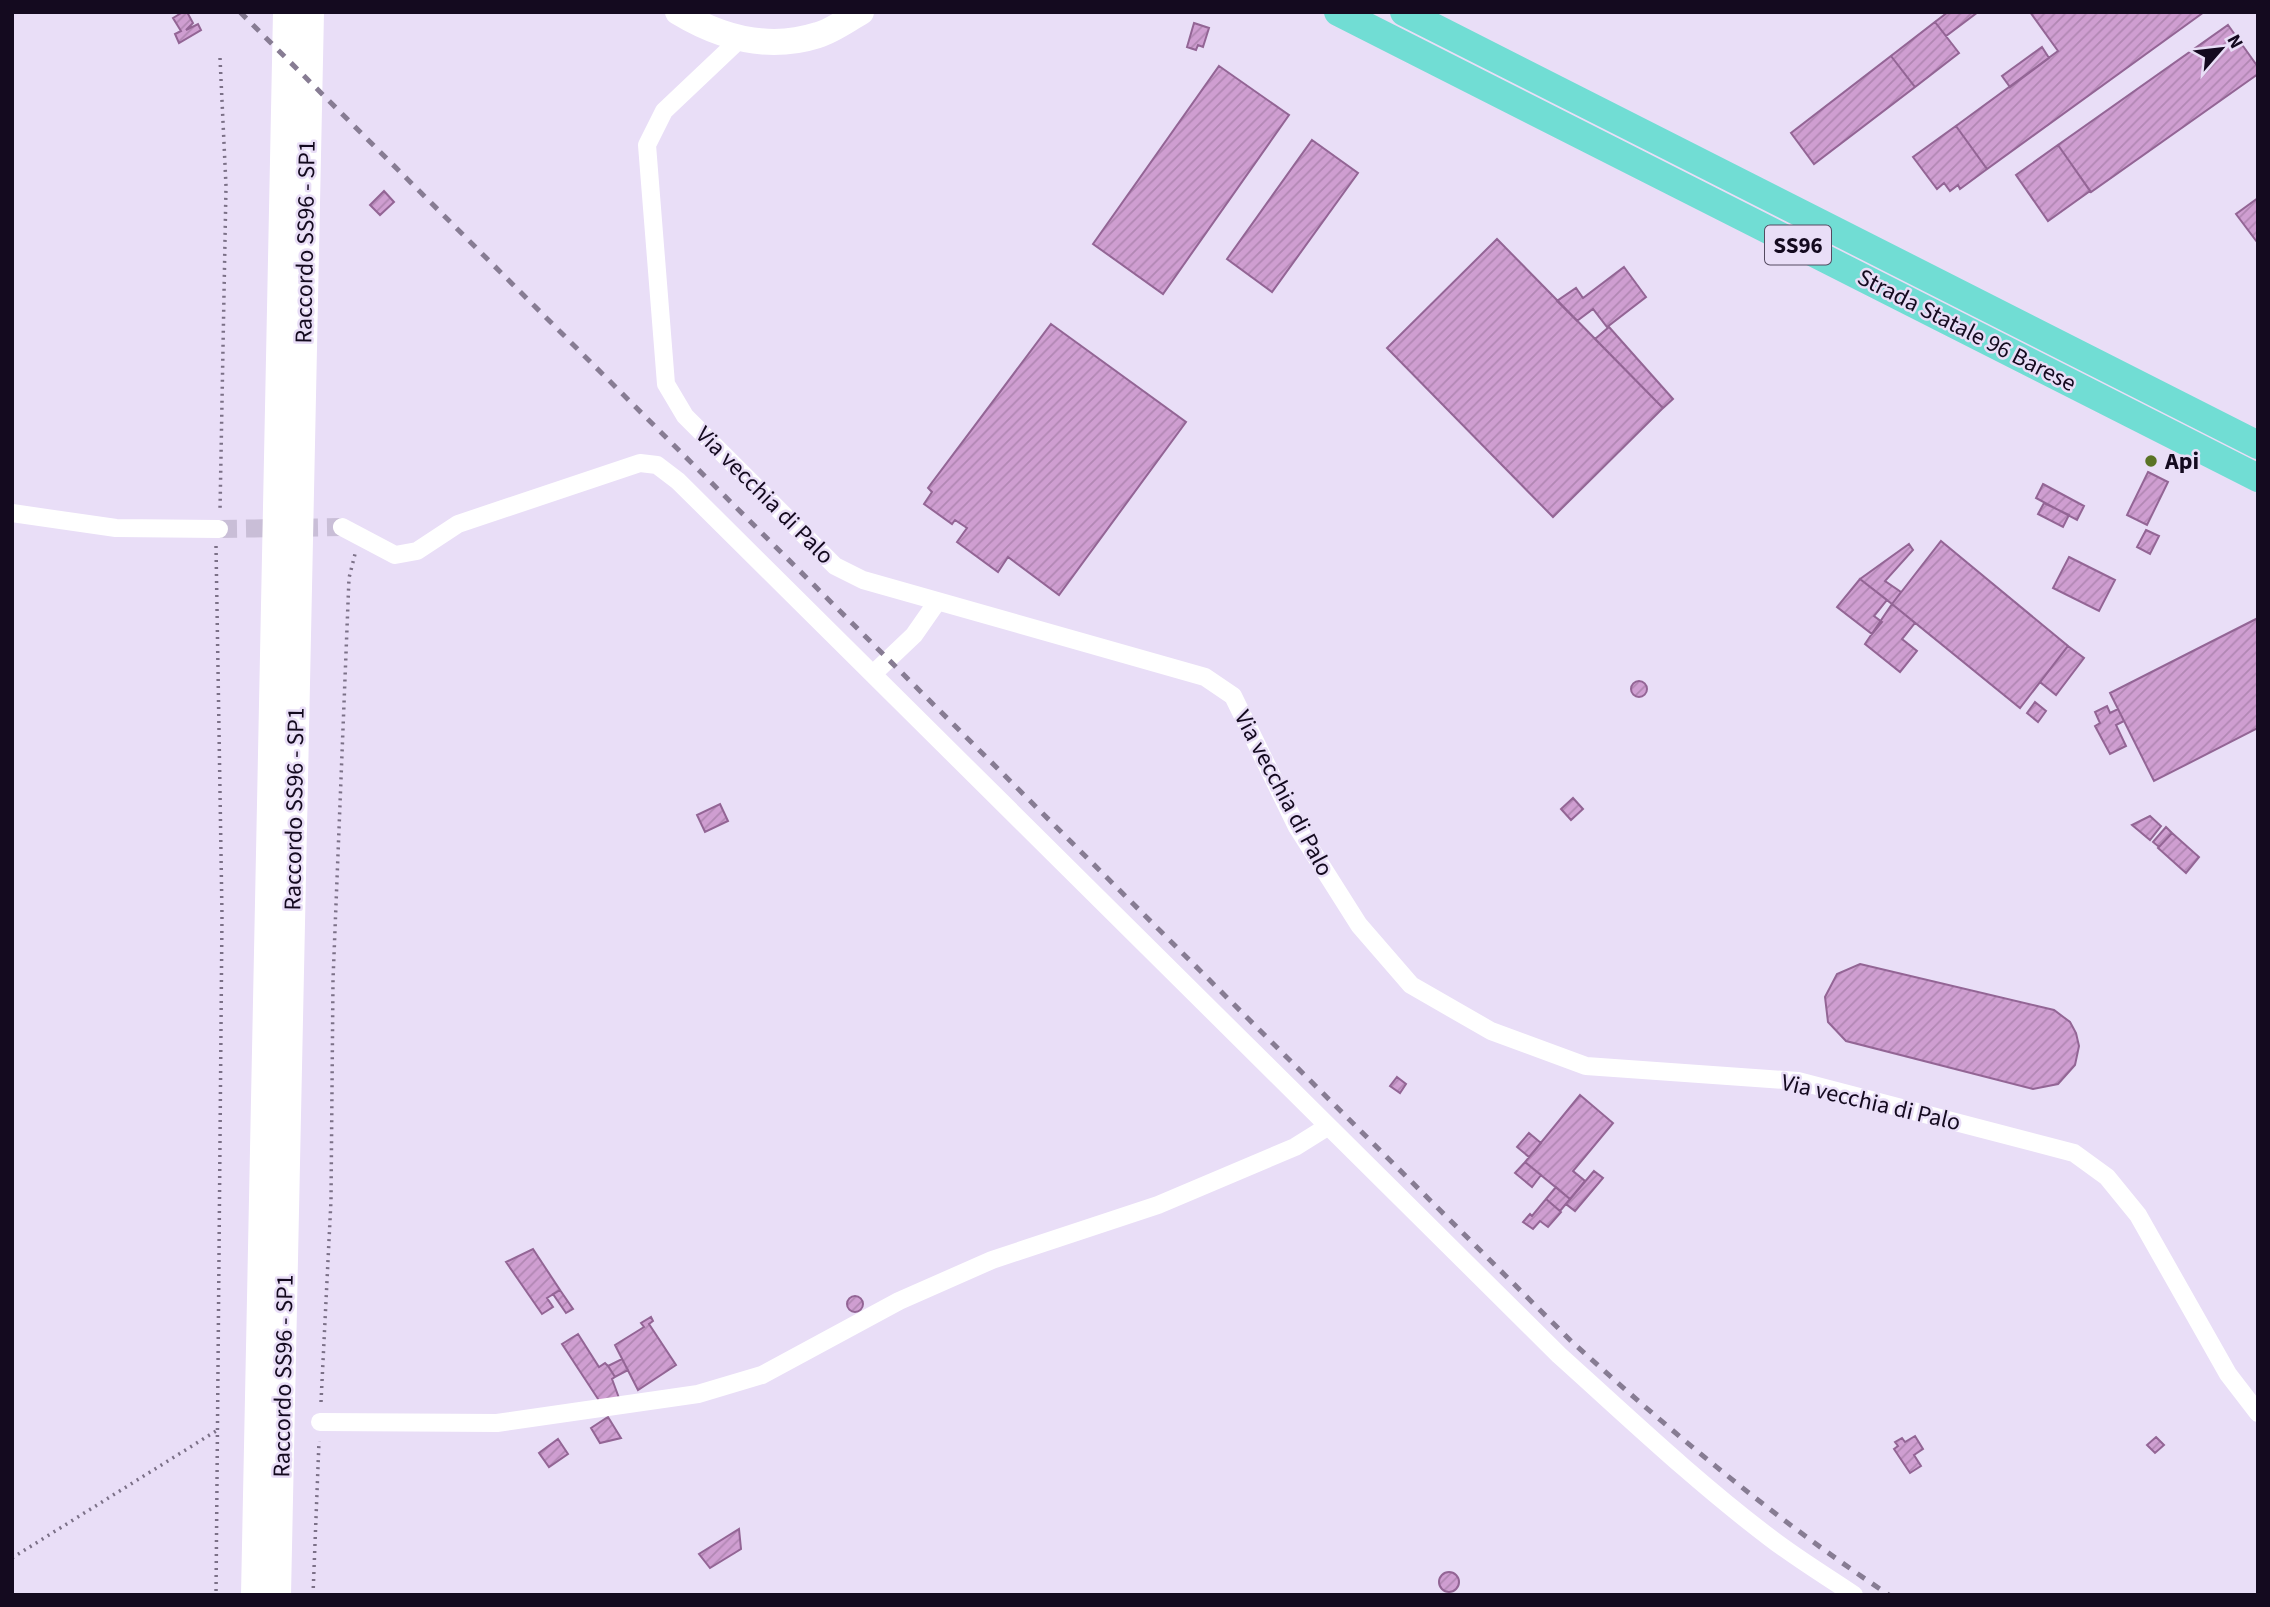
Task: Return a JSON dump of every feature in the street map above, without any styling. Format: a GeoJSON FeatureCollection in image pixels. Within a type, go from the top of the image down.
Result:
{"type":"FeatureCollection","features":[{"type":"Feature","properties":{"kind":"main road"},"geometry":{"type":"LineString","coordinates":[[678,12],[706,29],[739,40],[779,42],[819,35],[861,12]]}},
{"type":"Feature","properties":{"kind":"main road","name":"Strada Statale 96 Barese"},"geometry":{"type":"LineString","coordinates":[[1338,12],[2258,478]]}},
{"type":"Feature","properties":{"kind":"main road","name":"Strada Statale 96 Barese"},"geometry":{"type":"LineString","coordinates":[[1405,12],[2258,445]]}},
{"type":"Feature","properties":{"kind":"main road","name":"Raccordo SS96 - SP1"},"geometry":{"type":"LineString","coordinates":[[254,1595],[296,112],[302,17]]}},
{"type":"Feature","properties":{"kind":"main road","name":"Raccordo SS96 - SP1"},"geometry":{"type":"LineString","coordinates":[[278,1595],[296,112]]}},
{"type":"Feature","properties":{"kind":"street","name":"Via vecchia di Palo"},"geometry":{"type":"LineString","coordinates":[[739,40],[664,111],[647,145],[666,384],[685,416],[835,566],[863,580],[1205,677],[1233,696],[1297,827],[1359,925],[1411,985],[1491,1031],[1586,1066],[1798,1081],[2074,1153],[2107,1177],[2138,1215],[2228,1374],[2258,1413]]}},
{"type":"Feature","properties":{"kind":"street"},"geometry":{"type":"LineString","coordinates":[[342,527],[395,555],[417,551],[458,524],[640,463],[657,464],[678,481],[874,673],[1327,1127],[1559,1355],[1675,1461],[1771,1539],[1854,1595]]}},
{"type":"Feature","properties":{"kind":"street"},"geometry":{"type":"LineString","coordinates":[[12,513],[116,528],[219,529]]}},
{"type":"Feature","properties":{"kind":"street"},"geometry":{"type":"LineString","coordinates":[[874,673],[914,635],[937,602]]}},
{"type":"Feature","properties":{"kind":"street"},"geometry":{"type":"LineString","coordinates":[[320,1422],[497,1423],[698,1394],[762,1375],[899,1301],[992,1260],[1158,1205],[1295,1147],[1327,1127]]}},
{"type":"Feature","properties":{"kind":"path"},"geometry":{"type":"LineString","coordinates":[[216,1595],[222,915],[215,549],[219,529],[226,186],[220,58]]}},
{"type":"Feature","properties":{"kind":"path"},"geometry":{"type":"LineString","coordinates":[[313,1595],[331,1200],[333,980],[349,578],[360,538]]}},
{"type":"Feature","properties":{"kind":"path"},"geometry":{"type":"LineString","coordinates":[[12,1558],[216,1431]]}},
{"type":"Feature","properties":{"kind":"building"},"geometry":{"type":"Polygon","coordinates":[[[187,12],[193,23],[186,30],[198,24],[201,30],[179,43],[175,34],[181,31],[173,18],[187,12]]]}},
{"type":"Feature","properties":{"kind":"building"},"geometry":{"type":"Polygon","coordinates":[[[1948,12],[1978,12],[1946,36],[1935,22],[1948,12]]]}},
{"type":"Feature","properties":{"kind":"building"},"geometry":{"type":"Polygon","coordinates":[[[2030,12],[2204,12],[1987,169],[1956,126],[2058,51],[2030,12]]]}},
{"type":"Feature","properties":{"kind":"building"},"geometry":{"type":"Polygon","coordinates":[[[1935,22],[1959,53],[1915,87],[1891,56],[1935,22]]]}},
{"type":"Feature","properties":{"kind":"building"},"geometry":{"type":"Polygon","coordinates":[[[1194,23],[1209,28],[1203,47],[1198,45],[1196,50],[1187,47],[1194,23]]]}},
{"type":"Feature","properties":{"kind":"building"},"geometry":{"type":"Polygon","coordinates":[[[2228,25],[2258,67],[2258,74],[2091,192],[2058,145],[2228,25]]]}},
{"type":"Feature","properties":{"kind":"building"},"geometry":{"type":"Polygon","coordinates":[[[2042,47],[2049,58],[2010,87],[2002,76],[2042,47]]]}},
{"type":"Feature","properties":{"kind":"building"},"geometry":{"type":"Polygon","coordinates":[[[1891,56],[1915,87],[1814,164],[1791,133],[1891,56]]]}},
{"type":"Feature","properties":{"kind":"building"},"geometry":{"type":"Polygon","coordinates":[[[1219,66],[1289,115],[1163,294],[1093,244],[1219,66]]]}},
{"type":"Feature","properties":{"kind":"building"},"geometry":{"type":"Polygon","coordinates":[[[1956,126],[1987,169],[1960,189],[1958,185],[1950,191],[1944,183],[1937,189],[1913,157],[1956,126]]]}},
{"type":"Feature","properties":{"kind":"building"},"geometry":{"type":"Polygon","coordinates":[[[1312,140],[1358,173],[1272,292],[1227,259],[1312,140]]]}},
{"type":"Feature","properties":{"kind":"building"},"geometry":{"type":"Polygon","coordinates":[[[2058,145],[2090,191],[2048,221],[2016,175],[2058,145]]]}},
{"type":"Feature","properties":{"kind":"building"},"geometry":{"type":"Polygon","coordinates":[[[384,191],[394,202],[380,215],[370,205],[384,191]]]}},
{"type":"Feature","properties":{"kind":"building"},"geometry":{"type":"Polygon","coordinates":[[[2258,198],[2258,241],[2257,242],[2236,214],[2258,198]]]}},
{"type":"Feature","properties":{"kind":"building"},"geometry":{"type":"Polygon","coordinates":[[[1497,239],[1663,408],[1553,517],[1387,348],[1497,239]]]}},
{"type":"Feature","properties":{"kind":"building"},"geometry":{"type":"Polygon","coordinates":[[[1624,267],[1646,297],[1607,327],[1593,309],[1577,321],[1557,301],[1576,288],[1583,298],[1624,267]]]}},
{"type":"Feature","properties":{"kind":"building"},"geometry":{"type":"Polygon","coordinates":[[[1051,324],[1186,422],[1059,595],[1008,557],[998,572],[957,542],[967,528],[955,520],[952,524],[924,504],[932,492],[928,488],[1051,324]]]}},
{"type":"Feature","properties":{"kind":"building"},"geometry":{"type":"Polygon","coordinates":[[[1609,327],[1673,399],[1663,408],[1595,339],[1609,327]]]}},
{"type":"Feature","properties":{"kind":"building"},"geometry":{"type":"Polygon","coordinates":[[[2148,472],[2168,482],[2147,525],[2127,515],[2148,472]]]}},
{"type":"Feature","properties":{"kind":"building"},"geometry":{"type":"Polygon","coordinates":[[[2043,484],[2084,506],[2077,520],[2036,498],[2043,484]]]}},
{"type":"Feature","properties":{"kind":"building"},"geometry":{"type":"Polygon","coordinates":[[[2044,503],[2069,515],[2063,527],[2038,514],[2044,503]]]}},
{"type":"Feature","properties":{"kind":"building"},"geometry":{"type":"Polygon","coordinates":[[[2146,530],[2159,536],[2150,554],[2137,547],[2146,530]]]}},
{"type":"Feature","properties":{"kind":"building"},"geometry":{"type":"Polygon","coordinates":[[[1941,541],[2068,646],[2020,708],[1892,604],[1941,541]]]}},
{"type":"Feature","properties":{"kind":"building"},"geometry":{"type":"Polygon","coordinates":[[[1909,544],[1913,550],[1885,581],[1901,592],[1892,604],[1860,579],[1909,544]]]}},
{"type":"Feature","properties":{"kind":"building"},"geometry":{"type":"Polygon","coordinates":[[[2069,557],[2115,580],[2099,611],[2053,588],[2069,557]]]}},
{"type":"Feature","properties":{"kind":"building"},"geometry":{"type":"Polygon","coordinates":[[[1860,579],[1887,600],[1874,616],[1882,622],[1872,634],[1837,607],[1860,579]]]}},
{"type":"Feature","properties":{"kind":"building"},"geometry":{"type":"Polygon","coordinates":[[[1892,604],[1915,623],[1902,639],[1917,651],[1900,672],[1865,644],[1892,604]]]}},
{"type":"Feature","properties":{"kind":"building"},"geometry":{"type":"Polygon","coordinates":[[[2258,618],[2258,728],[2154,781],[2110,693],[2258,618]]]}},
{"type":"Feature","properties":{"kind":"building"},"geometry":{"type":"Polygon","coordinates":[[[2068,646],[2084,658],[2056,695],[2040,682],[2068,646]]]}},
{"type":"Feature","properties":{"kind":"building"},"geometry":{"type":"Polygon","coordinates":[[[1639,681],[1645,683],[1645,695],[1639,697],[1633,695],[1631,689],[1633,683],[1639,681]]]}},
{"type":"Feature","properties":{"kind":"building"},"geometry":{"type":"Polygon","coordinates":[[[2035,702],[2046,711],[2038,722],[2027,713],[2035,702]]]}},
{"type":"Feature","properties":{"kind":"building"},"geometry":{"type":"Polygon","coordinates":[[[2107,706],[2110,713],[2118,709],[2124,721],[2116,725],[2126,746],[2110,754],[2095,726],[2100,723],[2095,712],[2107,706]]]}},
{"type":"Feature","properties":{"kind":"building"},"geometry":{"type":"Polygon","coordinates":[[[1573,798],[1583,809],[1571,820],[1561,809],[1573,798]]]}},
{"type":"Feature","properties":{"kind":"building"},"geometry":{"type":"Polygon","coordinates":[[[720,804],[728,821],[705,832],[697,815],[720,804]]]}},
{"type":"Feature","properties":{"kind":"building"},"geometry":{"type":"Polygon","coordinates":[[[2150,816],[2161,826],[2150,840],[2132,825],[2150,816]]]}},
{"type":"Feature","properties":{"kind":"building"},"geometry":{"type":"Polygon","coordinates":[[[2166,827],[2172,833],[2159,847],[2153,842],[2166,827]]]}},
{"type":"Feature","properties":{"kind":"building"},"geometry":{"type":"Polygon","coordinates":[[[2172,833],[2199,857],[2186,873],[2158,848],[2172,833]]]}},
{"type":"Feature","properties":{"kind":"building"},"geometry":{"type":"Polygon","coordinates":[[[1860,964],[2054,1010],[2070,1022],[2076,1033],[2079,1046],[2075,1065],[2058,1084],[2033,1089],[1846,1041],[1828,1022],[1825,997],[1837,974],[1860,964]]]}},
{"type":"Feature","properties":{"kind":"building"},"geometry":{"type":"Polygon","coordinates":[[[1397,1077],[1406,1084],[1400,1093],[1390,1086],[1397,1077]]]}},
{"type":"Feature","properties":{"kind":"building"},"geometry":{"type":"Polygon","coordinates":[[[1580,1095],[1613,1123],[1573,1171],[1585,1181],[1570,1199],[1525,1162],[1580,1095]]]}},
{"type":"Feature","properties":{"kind":"building"},"geometry":{"type":"Polygon","coordinates":[[[1529,1133],[1541,1143],[1529,1157],[1517,1147],[1529,1133]]]}},
{"type":"Feature","properties":{"kind":"building"},"geometry":{"type":"Polygon","coordinates":[[[1525,1162],[1541,1175],[1532,1187],[1515,1173],[1525,1162]]]}},
{"type":"Feature","properties":{"kind":"building"},"geometry":{"type":"Polygon","coordinates":[[[1594,1171],[1603,1178],[1575,1211],[1566,1204],[1594,1171]]]}},
{"type":"Feature","properties":{"kind":"building"},"geometry":{"type":"Polygon","coordinates":[[[1556,1187],[1570,1199],[1560,1211],[1546,1199],[1556,1187]]]}},
{"type":"Feature","properties":{"kind":"building"},"geometry":{"type":"Polygon","coordinates":[[[1546,1199],[1561,1212],[1548,1227],[1540,1221],[1533,1229],[1523,1222],[1530,1214],[1532,1216],[1546,1199]]]}},
{"type":"Feature","properties":{"kind":"building"},"geometry":{"type":"Polygon","coordinates":[[[533,1249],[560,1290],[547,1298],[553,1307],[542,1314],[506,1262],[533,1249]]]}},
{"type":"Feature","properties":{"kind":"building"},"geometry":{"type":"Polygon","coordinates":[[[560,1290],[573,1309],[566,1313],[553,1294],[560,1290]]]}},
{"type":"Feature","properties":{"kind":"building"},"geometry":{"type":"Polygon","coordinates":[[[855,1296],[861,1298],[861,1310],[855,1312],[849,1310],[847,1304],[849,1298],[855,1296]]]}},
{"type":"Feature","properties":{"kind":"building"},"geometry":{"type":"Polygon","coordinates":[[[651,1317],[653,1321],[649,1324],[676,1365],[638,1390],[615,1345],[644,1327],[641,1323],[651,1317]]]}},
{"type":"Feature","properties":{"kind":"building"},"geometry":{"type":"Polygon","coordinates":[[[578,1334],[599,1367],[605,1363],[608,1366],[615,1377],[612,1379],[619,1398],[600,1402],[562,1344],[578,1334]]]}},
{"type":"Feature","properties":{"kind":"building"},"geometry":{"type":"Polygon","coordinates":[[[622,1359],[628,1370],[615,1377],[608,1366],[622,1359]]]}},
{"type":"Feature","properties":{"kind":"building"},"geometry":{"type":"Polygon","coordinates":[[[608,1417],[621,1438],[600,1443],[591,1428],[608,1417]]]}},
{"type":"Feature","properties":{"kind":"building"},"geometry":{"type":"Polygon","coordinates":[[[1915,1436],[1923,1449],[1914,1455],[1921,1466],[1910,1473],[1894,1449],[1898,1446],[1895,1442],[1902,1438],[1905,1442],[1915,1436]]]}},
{"type":"Feature","properties":{"kind":"building"},"geometry":{"type":"Polygon","coordinates":[[[2156,1437],[2164,1445],[2155,1453],[2147,1445],[2156,1437]]]}},
{"type":"Feature","properties":{"kind":"building"},"geometry":{"type":"Polygon","coordinates":[[[558,1439],[568,1454],[549,1467],[539,1453],[558,1439]]]}},
{"type":"Feature","properties":{"kind":"building"},"geometry":{"type":"Polygon","coordinates":[[[739,1529],[741,1549],[710,1568],[699,1554],[739,1529]]]}},
{"type":"Feature","properties":{"kind":"building"},"geometry":{"type":"Polygon","coordinates":[[[1449,1572],[1456,1575],[1459,1582],[1456,1589],[1449,1592],[1442,1589],[1439,1582],[1442,1575],[1449,1572]]]}},
{"type":"Feature","properties":{"kind":"tunnel"},"geometry":{"type":"LineString","coordinates":[[219,529],[342,527]]}},
{"type":"Feature","properties":{"kind":"railway"},"geometry":{"type":"LineString","coordinates":[[240,12],[1570,1340],[1725,1474],[1805,1536],[1889,1595]]}},
{"type":"Feature","properties":{"kind":"place","name":"Api"},"geometry":{"type":"Point","coordinates":[2151,461]}}]}
